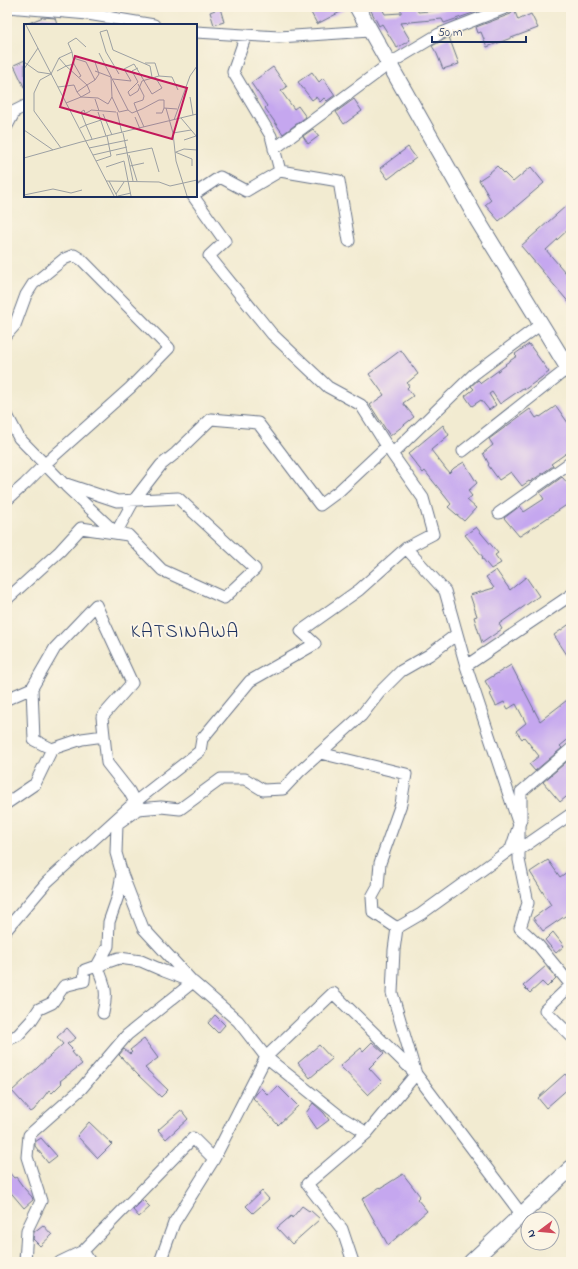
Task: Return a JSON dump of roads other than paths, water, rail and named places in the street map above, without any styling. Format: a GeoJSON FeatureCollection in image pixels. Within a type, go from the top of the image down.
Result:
{"type":"FeatureCollection","features":[{"type":"Feature","properties":{"kind":"street"},"geometry":{"type":"LineString","coordinates":[[8,7],[88,14],[148,24]]}},
{"type":"Feature","properties":{"kind":"street"},"geometry":{"type":"LineString","coordinates":[[357,7],[478,221],[570,371],[463,451]]}},
{"type":"Feature","properties":{"kind":"street"},"geometry":{"type":"LineString","coordinates":[[274,149],[389,64],[439,34],[508,7]]}},
{"type":"Feature","properties":{"kind":"street"},"geometry":{"type":"LineString","coordinates":[[197,32],[279,37],[370,31]]}},
{"type":"Feature","properties":{"kind":"street"},"geometry":{"type":"LineString","coordinates":[[246,35],[233,72],[271,136],[280,171]]}},
{"type":"Feature","properties":{"kind":"street"},"geometry":{"type":"LineString","coordinates":[[7,126],[15,111],[24,106]]}},
{"type":"Feature","properties":{"kind":"street"},"geometry":{"type":"LineString","coordinates":[[197,192],[220,177],[246,191],[280,171],[339,181],[349,241]]}},
{"type":"Feature","properties":{"kind":"street"},"geometry":{"type":"LineString","coordinates":[[7,929],[48,882],[200,751],[202,739],[250,681],[315,644],[301,631],[359,590],[406,548],[433,534],[423,498],[389,450],[361,405],[328,387],[272,334],[208,256],[225,241],[194,197]]}},
{"type":"Feature","properties":{"kind":"street"},"geometry":{"type":"LineString","coordinates":[[7,334],[15,325],[26,295],[33,284],[64,259],[74,255],[87,264],[170,348],[130,388],[7,500]]}},
{"type":"Feature","properties":{"kind":"street"},"geometry":{"type":"LineString","coordinates":[[116,533],[134,500],[161,465],[176,453],[211,419],[258,423],[320,505],[389,450],[474,374],[541,324]]}},
{"type":"Feature","properties":{"kind":"street"},"geometry":{"type":"LineString","coordinates":[[7,415],[19,438],[63,483],[116,533]]}},
{"type":"Feature","properties":{"kind":"street"},"geometry":{"type":"LineString","coordinates":[[499,513],[571,462]]}},
{"type":"Feature","properties":{"kind":"street"},"geometry":{"type":"LineString","coordinates":[[7,599],[60,551],[81,528],[128,535],[162,570],[224,598],[255,569],[178,498],[117,501],[63,483]]}},
{"type":"Feature","properties":{"kind":"street"},"geometry":{"type":"LineString","coordinates":[[406,548],[445,591],[466,666],[519,825],[519,860],[528,903],[520,928],[538,945],[571,985],[545,1010],[571,1036]]}},
{"type":"Feature","properties":{"kind":"street"},"geometry":{"type":"LineString","coordinates":[[466,666],[571,595]]}},
{"type":"Feature","properties":{"kind":"street"},"geometry":{"type":"LineString","coordinates":[[104,736],[82,739],[52,749],[34,740],[32,688],[55,648],[96,605],[132,683],[102,717],[104,736],[106,763],[129,791],[136,806]]}},
{"type":"Feature","properties":{"kind":"street"},"geometry":{"type":"LineString","coordinates":[[367,1133],[341,1117],[266,1056],[238,1021],[193,982],[143,928],[122,874],[116,853],[117,824],[136,806],[180,809],[221,779],[244,779],[263,790],[283,789],[299,772],[361,716],[379,693],[402,671],[429,655],[457,634]]}},
{"type":"Feature","properties":{"kind":"street"},"geometry":{"type":"LineString","coordinates":[[7,699],[32,688]]}},
{"type":"Feature","properties":{"kind":"street"},"geometry":{"type":"LineString","coordinates":[[7,803],[35,784],[52,749]]}},
{"type":"Feature","properties":{"kind":"street"},"geometry":{"type":"LineString","coordinates":[[397,928],[421,914],[511,849],[521,819],[521,792],[555,761],[571,749]]}},
{"type":"Feature","properties":{"kind":"street"},"geometry":{"type":"LineString","coordinates":[[320,753],[406,774],[401,804],[380,863],[378,886],[372,897],[373,912],[397,928]]}},
{"type":"Feature","properties":{"kind":"street"},"geometry":{"type":"LineString","coordinates":[[519,850],[571,814]]}},
{"type":"Feature","properties":{"kind":"street"},"geometry":{"type":"LineString","coordinates":[[97,966],[108,946],[109,922],[118,896],[122,874]]}},
{"type":"Feature","properties":{"kind":"street"},"geometry":{"type":"LineString","coordinates":[[397,928],[394,950],[392,993],[416,1074]]}},
{"type":"Feature","properties":{"kind":"street"},"geometry":{"type":"LineString","coordinates":[[7,1040],[18,1035],[39,1010],[52,1003],[64,986],[84,981],[85,970],[119,958],[140,961],[193,982]]}},
{"type":"Feature","properties":{"kind":"street"},"geometry":{"type":"LineString","coordinates":[[97,966],[105,983],[106,999],[103,1013]]}},
{"type":"Feature","properties":{"kind":"street"},"geometry":{"type":"LineString","coordinates":[[25,1262],[27,1230],[41,1201],[27,1157],[29,1135],[81,1089],[126,1035],[193,982]]}},
{"type":"Feature","properties":{"kind":"street"},"geometry":{"type":"LineString","coordinates":[[160,1262],[174,1224],[214,1158],[266,1056],[333,993],[416,1074],[520,1212]]}},
{"type":"Feature","properties":{"kind":"street"},"geometry":{"type":"LineString","coordinates":[[353,1262],[342,1229],[308,1184],[367,1133],[416,1074]]}},
{"type":"Feature","properties":{"kind":"street"},"geometry":{"type":"LineString","coordinates":[[60,1262],[83,1251],[193,1138],[214,1158]]}},
{"type":"Feature","properties":{"kind":"street"},"geometry":{"type":"LineString","coordinates":[[526,1211],[571,1168]]}},
{"type":"Feature","properties":{"kind":"street"},"geometry":{"type":"LineString","coordinates":[[471,1262],[520,1217]]}},
{"type":"Feature","properties":{"kind":"street"},"geometry":{"type":"LineString","coordinates":[[83,1251],[90,1262]]}},
{"type":"Feature","properties":{"kind":"district","name":"KATSINAWA"},"geometry":{"type":"Point","coordinates":[185,632]}}]}
